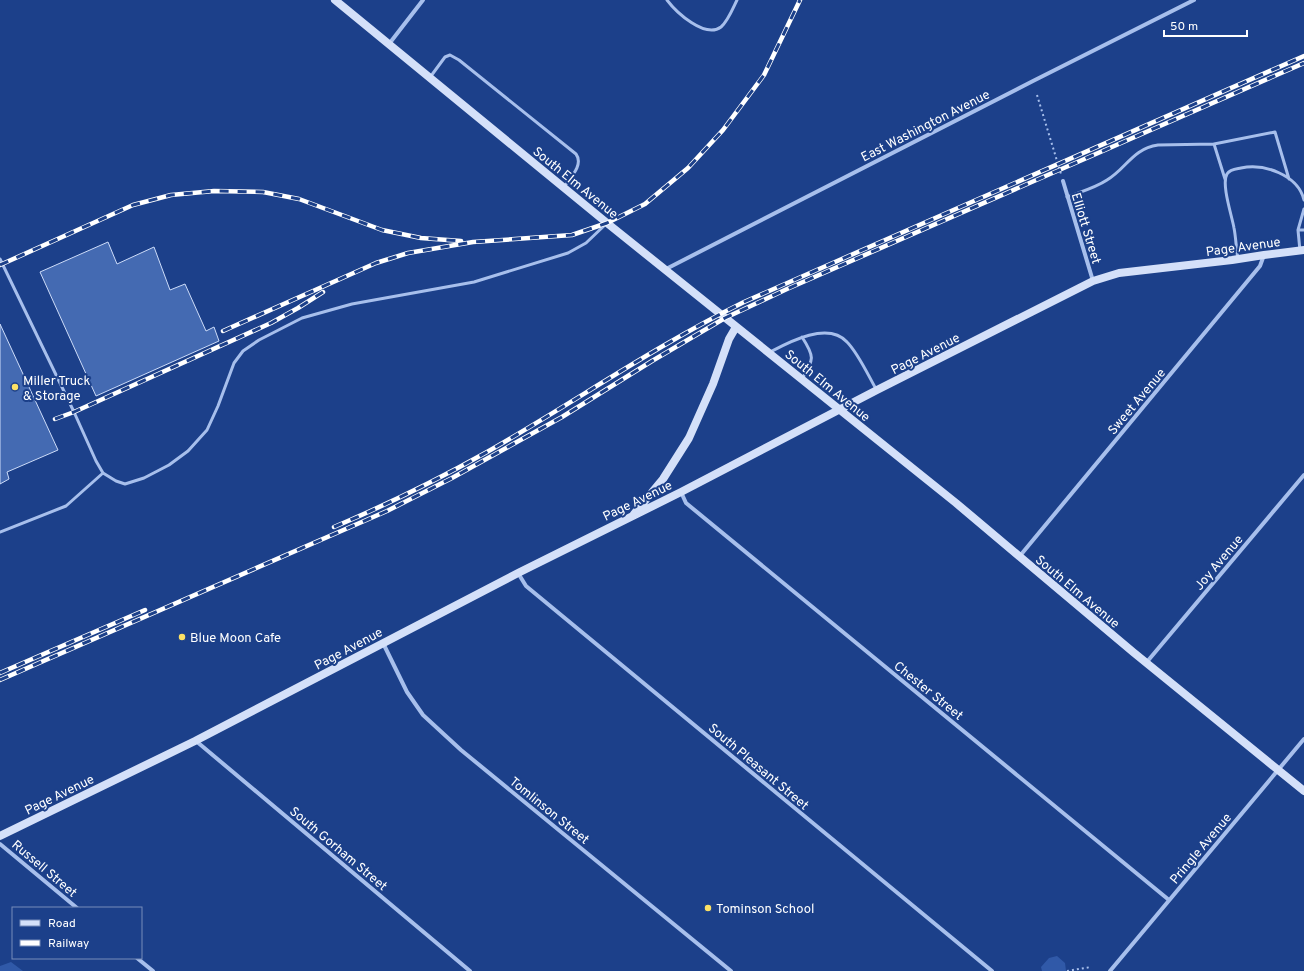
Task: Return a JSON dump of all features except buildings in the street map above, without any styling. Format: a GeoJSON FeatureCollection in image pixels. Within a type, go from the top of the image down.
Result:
{"type":"FeatureCollection","features":[{"type":"Feature","properties":{"kind":"street","name":"South Elm Avenue"},"geometry":{"type":"LineString","coordinates":[[335,0],[665,270],[956,503],[1019,558],[1304,791]]}},
{"type":"Feature","properties":{"kind":"street"},"geometry":{"type":"LineString","coordinates":[[388,44],[423,0]]}},
{"type":"Feature","properties":{"kind":"street","name":"East Washington Avenue"},"geometry":{"type":"LineString","coordinates":[[665,270],[1026,84],[1194,0]]}},
{"type":"Feature","properties":{"kind":"street","name":"Elliott Street"},"geometry":{"type":"LineString","coordinates":[[1063,181],[1093,281]]}},
{"type":"Feature","properties":{"kind":"street","name":"Page Avenue"},"geometry":{"type":"LineString","coordinates":[[0,836],[195,741],[518,573],[681,492],[877,390],[1093,281],[1119,273],[1232,260],[1264,254],[1302,251]]}},
{"type":"Feature","properties":{"kind":"street","name":"Sweet Avenue"},"geometry":{"type":"LineString","coordinates":[[1019,558],[1260,266],[1264,254]]}},
{"type":"Feature","properties":{"kind":"street"},"geometry":{"type":"LineString","coordinates":[[632,516],[663,479],[689,438],[713,384],[729,339],[736,327]]}},
{"type":"Feature","properties":{"kind":"street","name":"Joy Avenue"},"geometry":{"type":"LineString","coordinates":[[1146,663],[1304,474]]}},
{"type":"Feature","properties":{"kind":"street","name":"Chester Street"},"geometry":{"type":"LineString","coordinates":[[681,492],[686,503],[1169,900]]}},
{"type":"Feature","properties":{"kind":"street","name":"South Pleasant Street"},"geometry":{"type":"LineString","coordinates":[[518,573],[526,586],[992,971]]}},
{"type":"Feature","properties":{"kind":"street","name":"Tomlinson Street"},"geometry":{"type":"LineString","coordinates":[[383,643],[407,692],[423,715],[461,750],[731,971]]}},
{"type":"Feature","properties":{"kind":"street","name":"Pringle Avenue"},"geometry":{"type":"LineString","coordinates":[[1110,971],[1304,739]]}},
{"type":"Feature","properties":{"kind":"street","name":"South Gorham Street"},"geometry":{"type":"LineString","coordinates":[[195,741],[470,971]]}},
{"type":"Feature","properties":{"kind":"street","name":"Russell Street"},"geometry":{"type":"LineString","coordinates":[[0,844],[76,907]]}},
{"type":"Feature","properties":{"kind":"street"},"geometry":{"type":"LineString","coordinates":[[138,959],[153,971]]}},
{"type":"Feature","properties":{"kind":"lane"},"geometry":{"type":"LineString","coordinates":[[667,0],[695,25],[710,30],[721,27],[737,0]]}},
{"type":"Feature","properties":{"kind":"lane"},"geometry":{"type":"LineString","coordinates":[[430,78],[445,56],[450,55],[459,60],[576,154],[579,159],[579,165],[564,187]]}},
{"type":"Feature","properties":{"kind":"lane"},"geometry":{"type":"LineString","coordinates":[[1067,197],[1107,180],[1117,173],[1135,154],[1150,146],[1214,144],[1275,132],[1289,179]]}},
{"type":"Feature","properties":{"kind":"lane"},"geometry":{"type":"LineString","coordinates":[[1214,144],[1226,180]]}},
{"type":"Feature","properties":{"kind":"lane"},"geometry":{"type":"LineString","coordinates":[[1238,258],[1234,229],[1226,192],[1226,180],[1228,173],[1232,170],[1245,167],[1264,168],[1276,171],[1289,179],[1297,188],[1304,200]]}},
{"type":"Feature","properties":{"kind":"lane"},"geometry":{"type":"LineString","coordinates":[[1302,251],[1298,230],[1304,209]]}},
{"type":"Feature","properties":{"kind":"lane"},"geometry":{"type":"LineString","coordinates":[[0,259],[96,461],[103,472],[116,481],[125,484],[144,478],[169,465],[188,451],[207,430],[218,406],[234,363],[243,350],[259,340],[302,318],[352,304],[474,282],[516,270],[568,252],[586,243],[607,223]]}},
{"type":"Feature","properties":{"kind":"lane"},"geometry":{"type":"LineString","coordinates":[[1298,230],[1304,230]]}},
{"type":"Feature","properties":{"kind":"lane"},"geometry":{"type":"LineString","coordinates":[[769,353],[802,337],[820,333],[840,336],[846,341],[877,390]]}},
{"type":"Feature","properties":{"kind":"lane"},"geometry":{"type":"LineString","coordinates":[[802,337],[811,351],[812,363],[802,379]]}},
{"type":"Feature","properties":{"kind":"lane"},"geometry":{"type":"LineString","coordinates":[[0,532],[66,506],[103,472]]}},
{"type":"Feature","properties":{"kind":"path"},"geometry":{"type":"LineString","coordinates":[[1038,95],[1063,181]]}},
{"type":"Feature","properties":{"kind":"path"},"geometry":{"type":"LineString","coordinates":[[1067,971],[1091,967]]}},
{"type":"Feature","properties":{"kind":"shaded area"},"geometry":{"type":"Polygon","coordinates":[[[1057,956],[1065,963],[1066,971],[1042,971],[1041,967],[1049,958],[1057,956]]]}},
{"type":"Feature","properties":{"kind":"shaded area"},"geometry":{"type":"Polygon","coordinates":[[[11,962],[23,971],[0,971],[0,966],[11,962]]]}},
{"type":"Feature","properties":{"kind":"railway"},"geometry":{"type":"LineString","coordinates":[[223,331],[376,263],[408,253],[473,242],[572,235],[607,223],[645,204],[688,168],[723,130],[764,75],[800,0]]}},
{"type":"Feature","properties":{"kind":"railway"},"geometry":{"type":"LineString","coordinates":[[334,527],[392,501],[487,452],[678,337],[744,302],[1304,56]]}},
{"type":"Feature","properties":{"kind":"railway"},"geometry":{"type":"LineString","coordinates":[[0,680],[387,511],[452,478],[562,417],[725,318],[787,289],[1304,63]]}},
{"type":"Feature","properties":{"kind":"railway"},"geometry":{"type":"LineString","coordinates":[[0,265],[133,205],[171,195],[214,191],[263,192],[299,199],[382,230],[421,238],[461,241]]}},
{"type":"Feature","properties":{"kind":"railway"},"geometry":{"type":"LineString","coordinates":[[55,419],[74,412],[271,323],[323,292]]}},
{"type":"Feature","properties":{"kind":"railway"},"geometry":{"type":"LineString","coordinates":[[0,673],[145,610]]}},
{"type":"Feature","properties":{"kind":"place","name":"Miller Truck & Storage"},"geometry":{"type":"Point","coordinates":[15,387]}},
{"type":"Feature","properties":{"kind":"place","name":"Blue Moon Cafe"},"geometry":{"type":"Point","coordinates":[182,637]}},
{"type":"Feature","properties":{"kind":"place","name":"Tominson School"},"geometry":{"type":"Point","coordinates":[708,908]}}]}
